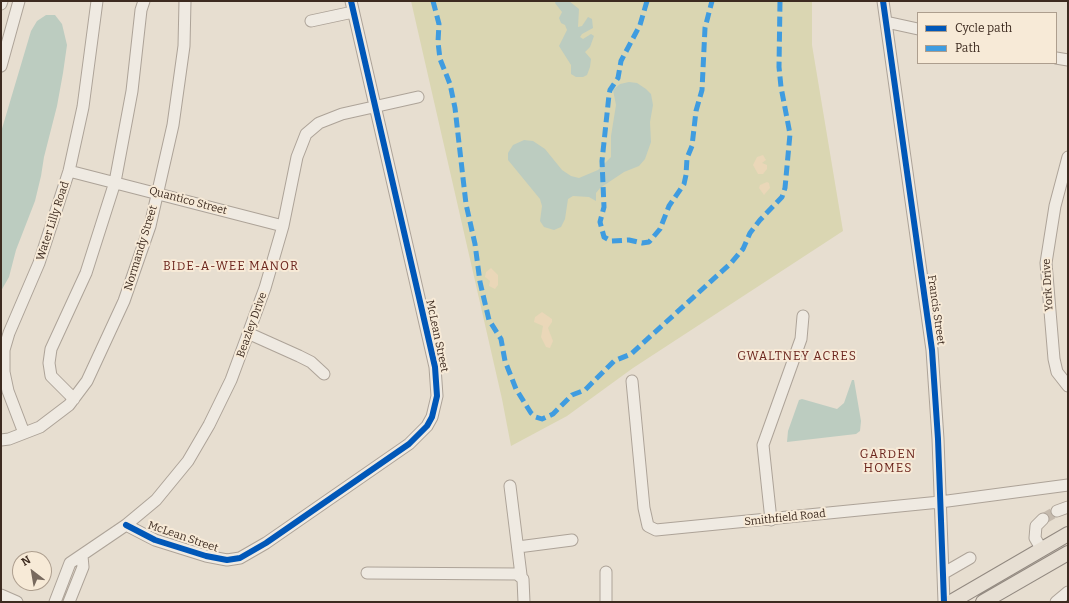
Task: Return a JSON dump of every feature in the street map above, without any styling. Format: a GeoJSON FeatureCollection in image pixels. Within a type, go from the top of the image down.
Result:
{"type":"FeatureCollection","features":[{"type":"Feature","properties":{"kind":"main road"},"geometry":{"type":"LineString","coordinates":[[951,602],[1068,534]]}},
{"type":"Feature","properties":{"kind":"main road"},"geometry":{"type":"LineString","coordinates":[[986,601],[1068,553]]}},
{"type":"Feature","properties":{"kind":"street"},"geometry":{"type":"LineString","coordinates":[[1,66],[19,1]]}},
{"type":"Feature","properties":{"kind":"street","name":"Water Lilly Road"},"geometry":{"type":"LineString","coordinates":[[24,433],[8,391],[4,372],[4,350],[9,333],[39,263],[69,171],[83,107],[97,1]]}},
{"type":"Feature","properties":{"kind":"street"},"geometry":{"type":"LineString","coordinates":[[74,399],[51,376],[49,363],[51,349],[86,273],[115,182],[132,91],[141,10],[144,1]]}},
{"type":"Feature","properties":{"kind":"street","name":"Normandy Street"},"geometry":{"type":"LineString","coordinates":[[1,440],[40,427],[74,399],[87,381],[124,301],[138,262],[158,193],[173,126],[180,85],[184,46],[185,1]]}},
{"type":"Feature","properties":{"kind":"street","name":"McLean Street"},"geometry":{"type":"LineString","coordinates":[[126,525],[155,540],[206,556],[227,560],[240,558],[266,543],[409,444],[430,422],[436,407],[437,396],[435,367],[350,1]]}},
{"type":"Feature","properties":{"kind":"street","name":"Francis Street"},"geometry":{"type":"LineString","coordinates":[[882,1],[932,350],[938,439],[944,602]]}},
{"type":"Feature","properties":{"kind":"street"},"geometry":{"type":"LineString","coordinates":[[311,21],[353,12]]}},
{"type":"Feature","properties":{"kind":"street"},"geometry":{"type":"LineString","coordinates":[[886,22],[917,29]]}},
{"type":"Feature","properties":{"kind":"street"},"geometry":{"type":"LineString","coordinates":[[1057,58],[1068,60]]}},
{"type":"Feature","properties":{"kind":"street","name":"Beazley Drive"},"geometry":{"type":"LineString","coordinates":[[55,602],[70,563],[126,525],[156,500],[188,461],[209,425],[250,334],[283,226],[297,157],[306,134],[313,127],[328,118],[418,97]]}},
{"type":"Feature","properties":{"kind":"street","name":"York Drive"},"geometry":{"type":"LineString","coordinates":[[1068,157],[1055,206],[1046,263],[1054,359],[1057,372],[1068,386]]}},
{"type":"Feature","properties":{"kind":"street","name":"Quantico Street"},"geometry":{"type":"LineString","coordinates":[[69,171],[283,226]]}},
{"type":"Feature","properties":{"kind":"street"},"geometry":{"type":"LineString","coordinates":[[771,520],[763,445],[801,339],[803,316]]}},
{"type":"Feature","properties":{"kind":"street"},"geometry":{"type":"LineString","coordinates":[[250,334],[299,356],[310,362],[324,374]]}},
{"type":"Feature","properties":{"kind":"street","name":"Smithfield Road"},"geometry":{"type":"LineString","coordinates":[[632,381],[644,508],[648,526],[656,530],[676,530],[940,502],[1068,485]]}},
{"type":"Feature","properties":{"kind":"street"},"geometry":{"type":"LineString","coordinates":[[510,486],[521,575],[523,579],[524,602]]}},
{"type":"Feature","properties":{"kind":"street"},"geometry":{"type":"LineString","coordinates":[[1042,550],[1035,538],[1036,526],[1043,522]]}},
{"type":"Feature","properties":{"kind":"street"},"geometry":{"type":"LineString","coordinates":[[518,547],[572,540]]}},
{"type":"Feature","properties":{"kind":"street"},"geometry":{"type":"LineString","coordinates":[[69,602],[83,568],[82,556]]}},
{"type":"Feature","properties":{"kind":"street"},"geometry":{"type":"LineString","coordinates":[[944,573],[970,558]]}},
{"type":"Feature","properties":{"kind":"street"},"geometry":{"type":"LineString","coordinates":[[606,572],[606,602]]}},
{"type":"Feature","properties":{"kind":"street"},"geometry":{"type":"LineString","coordinates":[[368,573],[521,575]]}},
{"type":"Feature","properties":{"kind":"street"},"geometry":{"type":"LineString","coordinates":[[1056,602],[1068,592]]}},
{"type":"Feature","properties":{"kind":"street"},"geometry":{"type":"LineString","coordinates":[[1,595],[17,602]]}},
{"type":"Feature","properties":{"kind":"shaded area"},"geometry":{"type":"Polygon","coordinates":[[[411,1],[812,1],[812,45],[843,231],[633,368],[567,416],[511,446],[502,399],[411,1]]]}},
{"type":"Feature","properties":{"kind":"shaded area"},"geometry":{"type":"Polygon","coordinates":[[[556,1],[569,1],[579,9],[578,27],[582,26],[588,17],[592,19],[593,28],[582,34],[580,37],[583,39],[591,34],[594,36],[590,47],[585,52],[591,59],[587,75],[583,77],[576,77],[571,74],[571,65],[559,46],[567,30],[559,18],[562,12],[555,3],[556,1]]]}},
{"type":"Feature","properties":{"kind":"shaded area"},"geometry":{"type":"Polygon","coordinates":[[[46,15],[55,15],[62,24],[67,45],[63,73],[35,201],[16,250],[9,277],[1,291],[1,132],[31,31],[37,21],[46,15]]]}},
{"type":"Feature","properties":{"kind":"shaded area"},"geometry":{"type":"Polygon","coordinates":[[[629,82],[637,83],[651,94],[653,105],[650,122],[651,142],[645,159],[639,166],[624,172],[600,188],[596,193],[596,201],[589,197],[573,196],[568,199],[565,219],[561,227],[554,230],[544,227],[540,221],[542,206],[540,199],[508,160],[508,153],[513,145],[524,140],[533,141],[545,149],[562,170],[571,176],[579,178],[598,170],[611,157],[611,136],[616,105],[613,90],[620,84],[629,82]]]}},
{"type":"Feature","properties":{"kind":"shaded area"},"geometry":{"type":"Polygon","coordinates":[[[852,380],[854,380],[861,421],[860,431],[856,434],[787,442],[788,431],[799,400],[802,399],[837,409],[844,403],[852,380]]]}},
{"type":"Feature","properties":{"kind":"sand"},"geometry":{"type":"Polygon","coordinates":[[[763,155],[766,160],[762,163],[767,165],[767,169],[763,174],[758,174],[753,165],[757,157],[763,155]]]}},
{"type":"Feature","properties":{"kind":"sand"},"geometry":{"type":"Polygon","coordinates":[[[767,182],[769,183],[770,188],[764,195],[759,188],[760,185],[767,182]]]}},
{"type":"Feature","properties":{"kind":"sand"},"geometry":{"type":"Polygon","coordinates":[[[491,268],[498,275],[498,285],[495,289],[489,286],[490,281],[485,277],[486,272],[491,268]]]}},
{"type":"Feature","properties":{"kind":"sand"},"geometry":{"type":"Polygon","coordinates":[[[542,312],[552,319],[552,322],[548,328],[553,341],[550,348],[546,347],[541,337],[543,326],[534,322],[535,317],[542,312]]]}},
{"type":"Feature","properties":{"kind":"tunnel"},"geometry":{"type":"LineString","coordinates":[[1043,519],[1057,511]]}},
{"type":"Feature","properties":{"kind":"marked path"},"geometry":{"type":"LineString","coordinates":[[433,1],[439,24],[438,42],[440,59],[450,84],[455,108],[466,204],[475,244],[480,282],[489,320],[501,339],[505,361],[516,389],[531,413],[542,419],[553,414],[572,395],[585,390],[614,361],[631,354],[731,263],[743,249],[750,233],[760,220],[782,197],[785,188],[790,134],[781,87],[779,67],[780,1]]}},
{"type":"Feature","properties":{"kind":"marked path"},"geometry":{"type":"LineString","coordinates":[[647,1],[640,25],[621,61],[618,78],[610,90],[609,95],[602,161],[604,207],[600,222],[604,237],[611,241],[629,240],[642,243],[649,242],[660,229],[669,206],[684,184],[687,158],[692,146],[696,111],[702,90],[705,28],[712,1]]}},
{"type":"Feature","properties":{"kind":"cycle path"},"geometry":{"type":"LineString","coordinates":[[126,525],[155,540],[206,556],[227,560],[240,558],[266,543],[409,444],[427,426],[432,417],[437,396],[435,367],[351,1]]}},
{"type":"Feature","properties":{"kind":"cycle path"},"geometry":{"type":"LineString","coordinates":[[883,1],[932,350],[938,439],[944,602]]}},
{"type":"Feature","properties":{"kind":"district","name":"BIDE-A-WEE MANOR"},"geometry":{"type":"Point","coordinates":[231,267]}},
{"type":"Feature","properties":{"kind":"district","name":"GWALTNEY ACRES"},"geometry":{"type":"Point","coordinates":[797,357]}},
{"type":"Feature","properties":{"kind":"district","name":"GARDEN HOMES"},"geometry":{"type":"Point","coordinates":[888,462]}}]}
